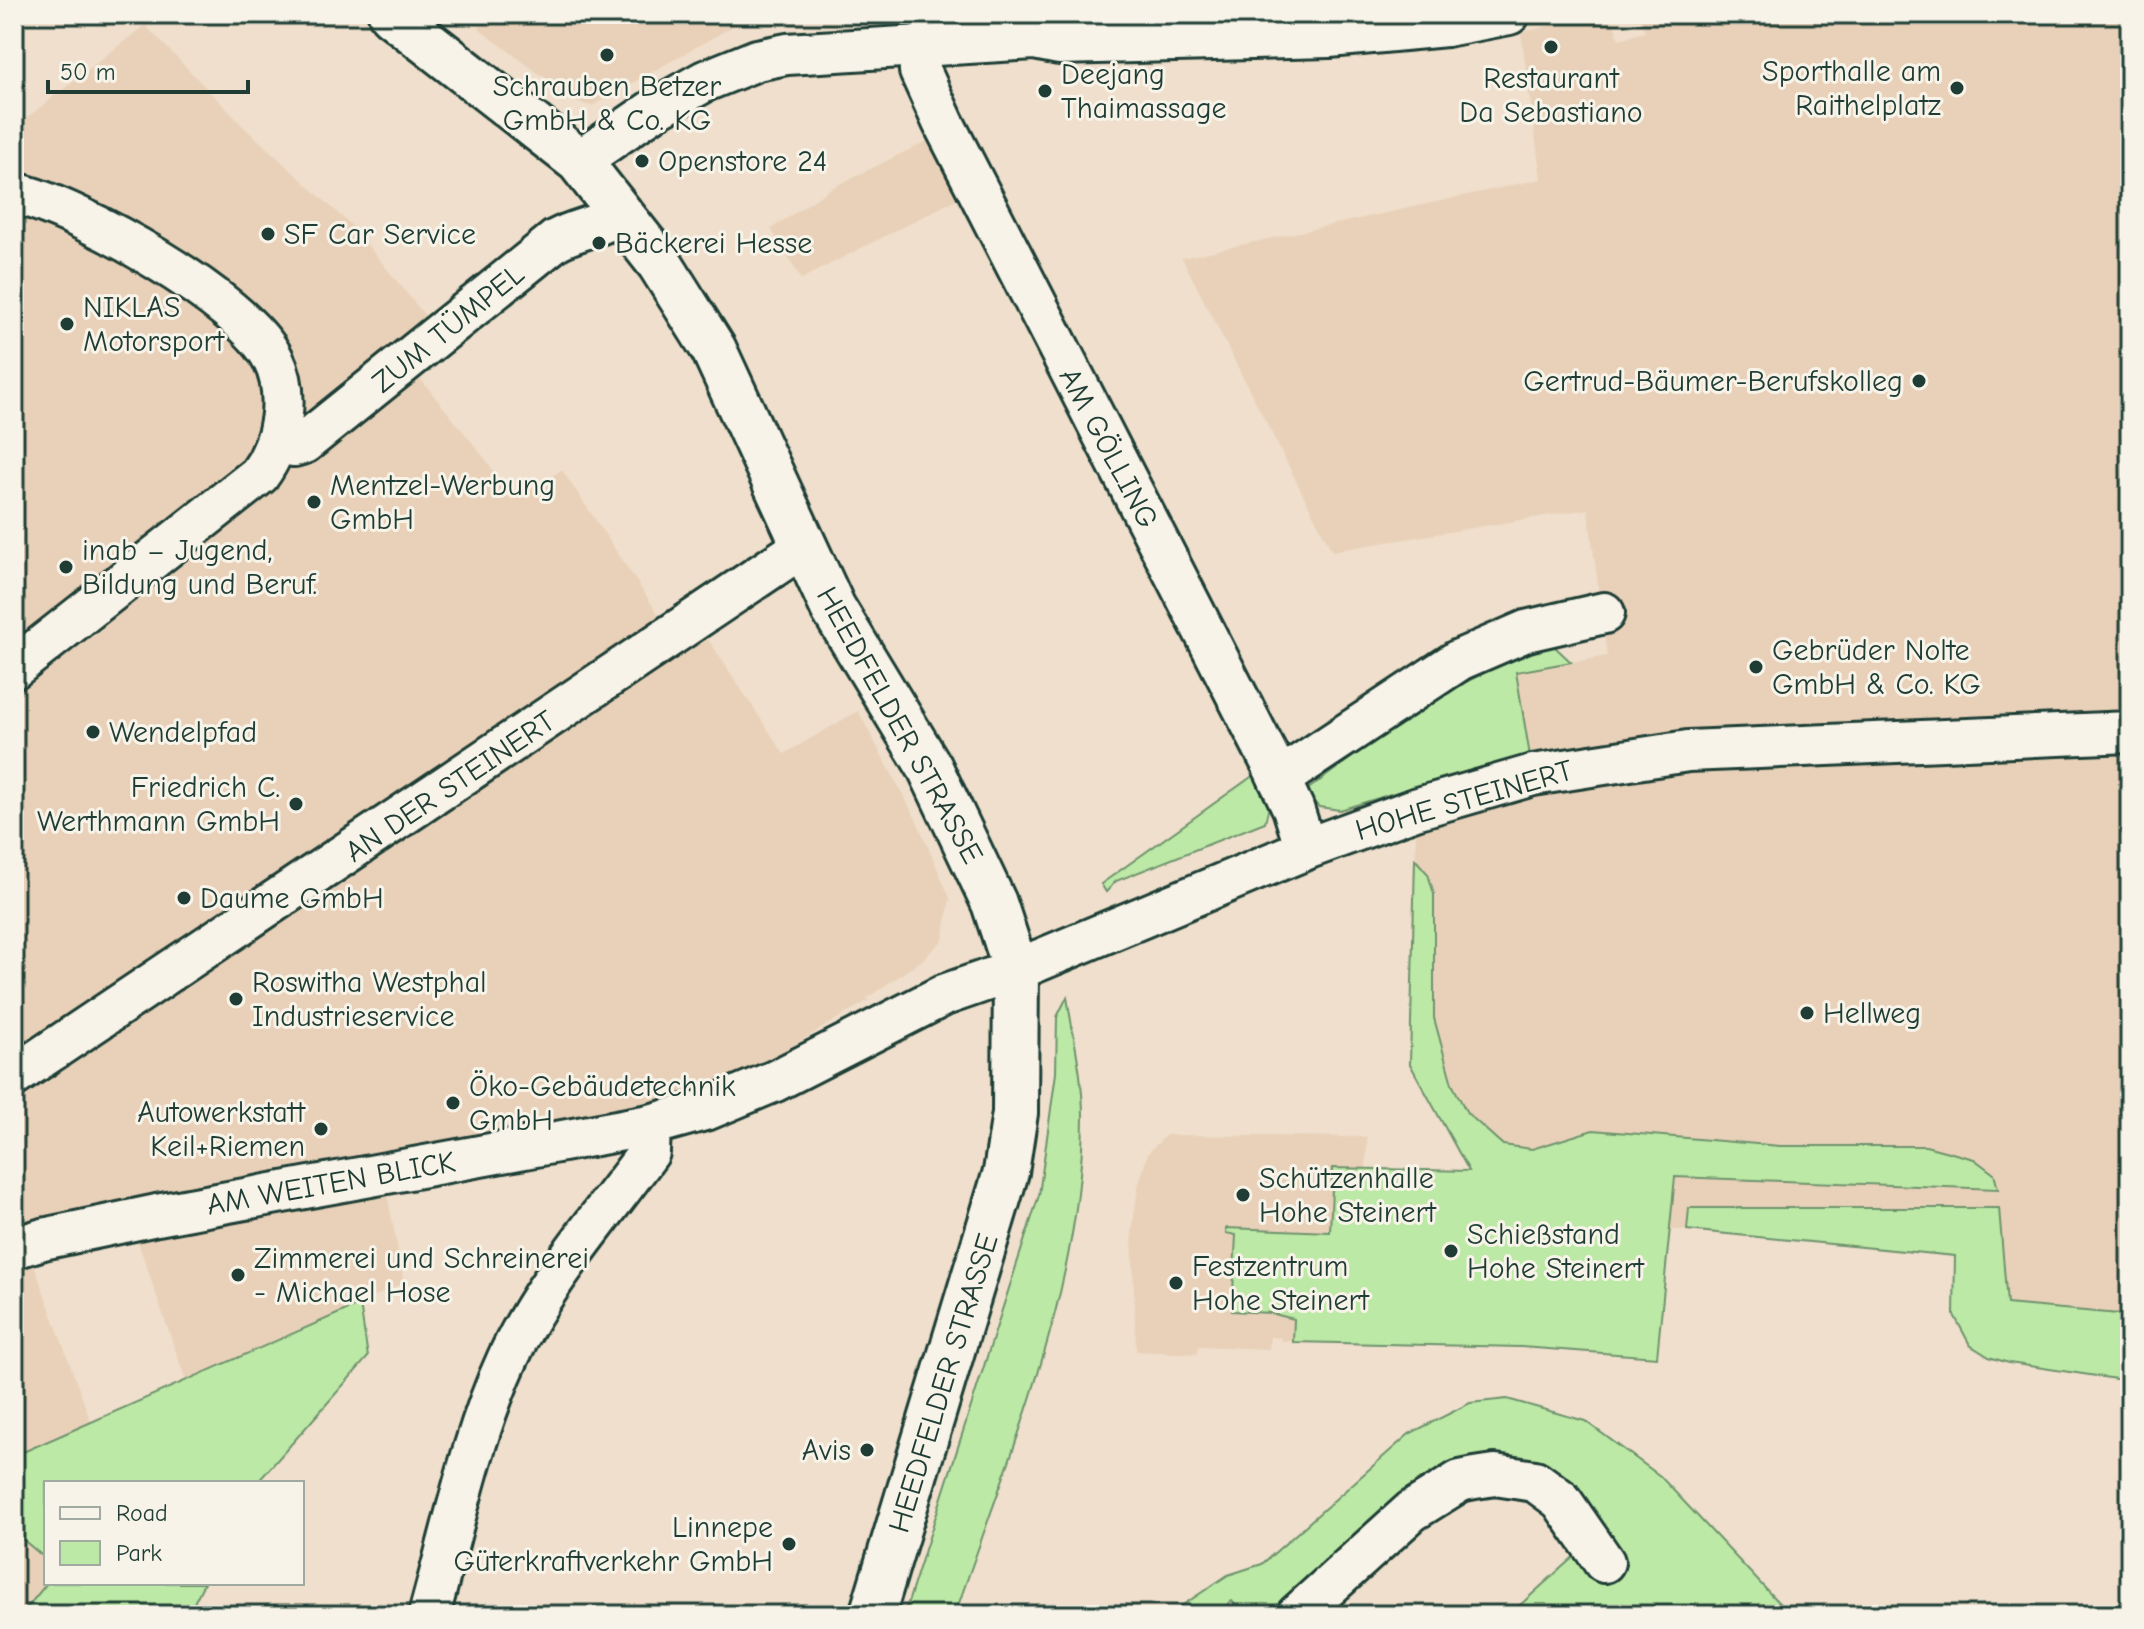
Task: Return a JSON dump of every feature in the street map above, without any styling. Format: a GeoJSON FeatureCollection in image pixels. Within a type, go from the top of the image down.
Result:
{"type":"FeatureCollection","features":[{"type":"Feature","properties":{"kind":"main road","name":"HEEDFELDER STRASSE"},"geometry":{"type":"LineString","coordinates":[[391,14],[579,161],[660,264],[714,350],[833,608],[930,768],[994,903],[1016,970],[1015,1113],[1006,1172],[872,1615]]}},
{"type":"Feature","properties":{"kind":"street"},"geometry":{"type":"LineString","coordinates":[[579,161],[655,109],[740,65],[787,54],[929,34],[1042,38],[1059,44],[1329,37],[1446,26],[1509,14]]}},
{"type":"Feature","properties":{"kind":"street","name":"AM GÖLLING"},"geometry":{"type":"LineString","coordinates":[[929,34],[920,71],[966,170],[1279,779],[1306,849]]}},
{"type":"Feature","properties":{"kind":"street"},"geometry":{"type":"LineString","coordinates":[[14,193],[117,237],[175,272],[236,316],[262,341],[274,360],[281,413],[277,443],[259,475],[14,668]]}},
{"type":"Feature","properties":{"kind":"street","name":"ZUM TÜMPEL"},"geometry":{"type":"LineString","coordinates":[[277,443],[294,446],[304,443],[556,240],[578,230],[601,227],[621,213]]}},
{"type":"Feature","properties":{"kind":"street","name":"AN DER STEINERT"},"geometry":{"type":"LineString","coordinates":[[14,1076],[804,546]]}},
{"type":"Feature","properties":{"kind":"street"},"geometry":{"type":"LineString","coordinates":[[1279,779],[1459,660],[1526,631],[1604,613]]}},
{"type":"Feature","properties":{"kind":"street","name":"HOHE STEINERT"},"geometry":{"type":"LineString","coordinates":[[1016,970],[1306,849],[1453,797],[1533,775],[1688,751],[2130,732]]}},
{"type":"Feature","properties":{"kind":"street","name":"AM WEITEN BLICK"},"geometry":{"type":"LineString","coordinates":[[14,1248],[157,1215],[650,1125],[708,1109],[775,1081],[944,995],[1016,970]]}},
{"type":"Feature","properties":{"kind":"street"},"geometry":{"type":"LineString","coordinates":[[429,1615],[479,1441],[508,1358],[553,1280],[649,1152],[650,1125]]}},
{"type":"Feature","properties":{"kind":"street"},"geometry":{"type":"LineString","coordinates":[[1297,1615],[1412,1511],[1460,1481],[1475,1478],[1495,1475],[1535,1481],[1561,1500],[1604,1562]]}},
{"type":"Feature","properties":{"kind":"shaded area","name":"Schrauben Betzer GmbH & Co. KG"},"geometry":{"type":"Polygon","coordinates":[[[490,14],[808,14],[751,16],[592,106],[579,103],[484,33],[479,28],[490,14]]]}},
{"type":"Feature","properties":{"kind":"shaded area"},"geometry":{"type":"Polygon","coordinates":[[[1599,14],[1601,24],[1613,21],[1619,39],[1645,32],[1639,14],[2129,14],[2130,1381],[2009,1363],[1989,1357],[1970,1345],[1954,1315],[1955,1256],[1707,1230],[1670,1230],[1657,1357],[1521,1347],[1281,1341],[1281,1338],[1270,1337],[1269,1349],[1199,1346],[1197,1354],[1136,1351],[1132,1231],[1138,1187],[1148,1153],[1166,1135],[1367,1137],[1366,1169],[1469,1171],[1410,1064],[1416,833],[1413,787],[1530,756],[1516,672],[1607,656],[1588,509],[1332,551],[1182,258],[1541,179],[1521,33],[1599,14]]]}},
{"type":"Feature","properties":{"kind":"shaded area"},"geometry":{"type":"Polygon","coordinates":[[[145,25],[245,128],[352,226],[435,328],[401,355],[487,461],[511,500],[562,470],[683,651],[706,636],[784,754],[858,711],[916,819],[950,898],[943,940],[921,961],[867,998],[869,1000],[777,1055],[670,1101],[14,1234],[14,128],[145,25]]]}},
{"type":"Feature","properties":{"kind":"shaded area"},"geometry":{"type":"Polygon","coordinates":[[[929,140],[959,198],[801,279],[771,229],[830,189],[929,140]]]}},
{"type":"Feature","properties":{"kind":"shaded area"},"geometry":{"type":"Polygon","coordinates":[[[387,1193],[404,1283],[186,1381],[137,1239],[387,1193]]]}},
{"type":"Feature","properties":{"kind":"shaded area"},"geometry":{"type":"Polygon","coordinates":[[[34,1265],[91,1422],[14,1456],[14,1271],[34,1265]]]}},
{"type":"Feature","properties":{"kind":"shaded area"},"geometry":{"type":"Polygon","coordinates":[[[14,1532],[44,1557],[45,1585],[21,1615],[14,1615],[14,1532]]]}},
{"type":"Feature","properties":{"kind":"green space"},"geometry":{"type":"Polygon","coordinates":[[[1554,646],[1571,662],[1516,672],[1530,756],[1446,777],[1340,810],[1319,807],[1304,792],[1454,689],[1519,657],[1554,646]]]}},
{"type":"Feature","properties":{"kind":"green space"},"geometry":{"type":"Polygon","coordinates":[[[1254,775],[1269,806],[1265,822],[1116,881],[1106,892],[1101,884],[1254,775]]]}},
{"type":"Feature","properties":{"kind":"green space","name":"Schießstand Hohe Steinert"},"geometry":{"type":"Polygon","coordinates":[[[1415,859],[1428,874],[1434,894],[1434,1018],[1452,1084],[1467,1113],[1503,1145],[1532,1149],[1593,1130],[1780,1146],[1926,1146],[1974,1159],[1994,1174],[1998,1189],[1675,1177],[1657,1357],[1521,1347],[1293,1342],[1294,1319],[1270,1313],[1232,1311],[1236,1235],[1226,1233],[1226,1228],[1330,1232],[1333,1168],[1469,1171],[1410,1064],[1415,859]]]}},
{"type":"Feature","properties":{"kind":"green space"},"geometry":{"type":"Polygon","coordinates":[[[1067,997],[1080,1072],[1083,1117],[1079,1181],[1070,1245],[1056,1308],[1019,1432],[955,1615],[904,1615],[1039,1195],[1056,1073],[1057,1017],[1067,997]]]}},
{"type":"Feature","properties":{"kind":"green space"},"geometry":{"type":"Polygon","coordinates":[[[1689,1208],[1999,1208],[2007,1304],[2130,1315],[2130,1381],[2009,1363],[1989,1357],[1970,1345],[1954,1315],[1955,1256],[1687,1230],[1689,1208]]]}},
{"type":"Feature","properties":{"kind":"green space"},"geometry":{"type":"Polygon","coordinates":[[[360,1304],[368,1357],[259,1481],[44,1481],[44,1557],[14,1532],[14,1456],[360,1304]]]}},
{"type":"Feature","properties":{"kind":"green space"},"geometry":{"type":"Polygon","coordinates":[[[1507,1399],[1585,1421],[1660,1476],[1790,1615],[1509,1615],[1590,1542],[1496,1465],[1282,1615],[1245,1615],[1232,1601],[1215,1615],[1168,1615],[1228,1575],[1262,1564],[1409,1434],[1470,1403],[1507,1399]]]}},
{"type":"Feature","properties":{"kind":"green space"},"geometry":{"type":"Polygon","coordinates":[[[45,1585],[203,1585],[188,1615],[21,1615],[45,1585]]]}},
{"type":"Feature","properties":{"kind":"place","name":"Restaurant Da Sebastiano"},"geometry":{"type":"Point","coordinates":[1551,47]}},
{"type":"Feature","properties":{"kind":"place","name":"Schrauben Betzer GmbH & Co. KG"},"geometry":{"type":"Point","coordinates":[607,55]}},
{"type":"Feature","properties":{"kind":"place","name":"Sporthalle am Raithelplatz"},"geometry":{"type":"Point","coordinates":[1957,88]}},
{"type":"Feature","properties":{"kind":"place","name":"Deejang Thaimassage"},"geometry":{"type":"Point","coordinates":[1045,91]}},
{"type":"Feature","properties":{"kind":"place","name":"Openstore 24"},"geometry":{"type":"Point","coordinates":[642,161]}},
{"type":"Feature","properties":{"kind":"place","name":"SF Car Service"},"geometry":{"type":"Point","coordinates":[268,234]}},
{"type":"Feature","properties":{"kind":"place","name":"Bäckerei Hesse"},"geometry":{"type":"Point","coordinates":[599,243]}},
{"type":"Feature","properties":{"kind":"place","name":"NIKLAS Motorsport"},"geometry":{"type":"Point","coordinates":[67,324]}},
{"type":"Feature","properties":{"kind":"place","name":"Gertrud-Bäumer-Berufskolleg"},"geometry":{"type":"Point","coordinates":[1919,381]}},
{"type":"Feature","properties":{"kind":"place","name":"Mentzel-Werbung GmbH"},"geometry":{"type":"Point","coordinates":[314,502]}},
{"type":"Feature","properties":{"kind":"place","name":"inab – Jugend, Bildung und Beruf."},"geometry":{"type":"Point","coordinates":[66,567]}},
{"type":"Feature","properties":{"kind":"place","name":"Gebrüder Nolte GmbH & Co. KG"},"geometry":{"type":"Point","coordinates":[1756,667]}},
{"type":"Feature","properties":{"kind":"place","name":"Wendelpfad"},"geometry":{"type":"Point","coordinates":[93,732]}},
{"type":"Feature","properties":{"kind":"place","name":"Friedrich C. Werthmann GmbH"},"geometry":{"type":"Point","coordinates":[296,804]}},
{"type":"Feature","properties":{"kind":"place","name":"Daume GmbH"},"geometry":{"type":"Point","coordinates":[184,898]}},
{"type":"Feature","properties":{"kind":"place","name":"Roswitha Westphal Industrieservice"},"geometry":{"type":"Point","coordinates":[236,999]}},
{"type":"Feature","properties":{"kind":"place","name":"Hellweg"},"geometry":{"type":"Point","coordinates":[1807,1013]}},
{"type":"Feature","properties":{"kind":"place","name":"Öko-Gebäudetechnik GmbH"},"geometry":{"type":"Point","coordinates":[453,1103]}},
{"type":"Feature","properties":{"kind":"place","name":"Autowerkstatt Keil+Riemen"},"geometry":{"type":"Point","coordinates":[321,1129]}},
{"type":"Feature","properties":{"kind":"place","name":"Schützenhalle Hohe Steinert"},"geometry":{"type":"Point","coordinates":[1243,1195]}},
{"type":"Feature","properties":{"kind":"place","name":"Schießstand Hohe Steinert"},"geometry":{"type":"Point","coordinates":[1451,1251]}},
{"type":"Feature","properties":{"kind":"place","name":"Zimmerei und Schreinerei - Michael Hose"},"geometry":{"type":"Point","coordinates":[238,1275]}},
{"type":"Feature","properties":{"kind":"place","name":"Festzentrum Hohe Steinert"},"geometry":{"type":"Point","coordinates":[1176,1283]}},
{"type":"Feature","properties":{"kind":"place","name":"Avis"},"geometry":{"type":"Point","coordinates":[867,1450]}},
{"type":"Feature","properties":{"kind":"place","name":"Linnepe Güterkraftverkehr GmbH"},"geometry":{"type":"Point","coordinates":[789,1544]}}]}
